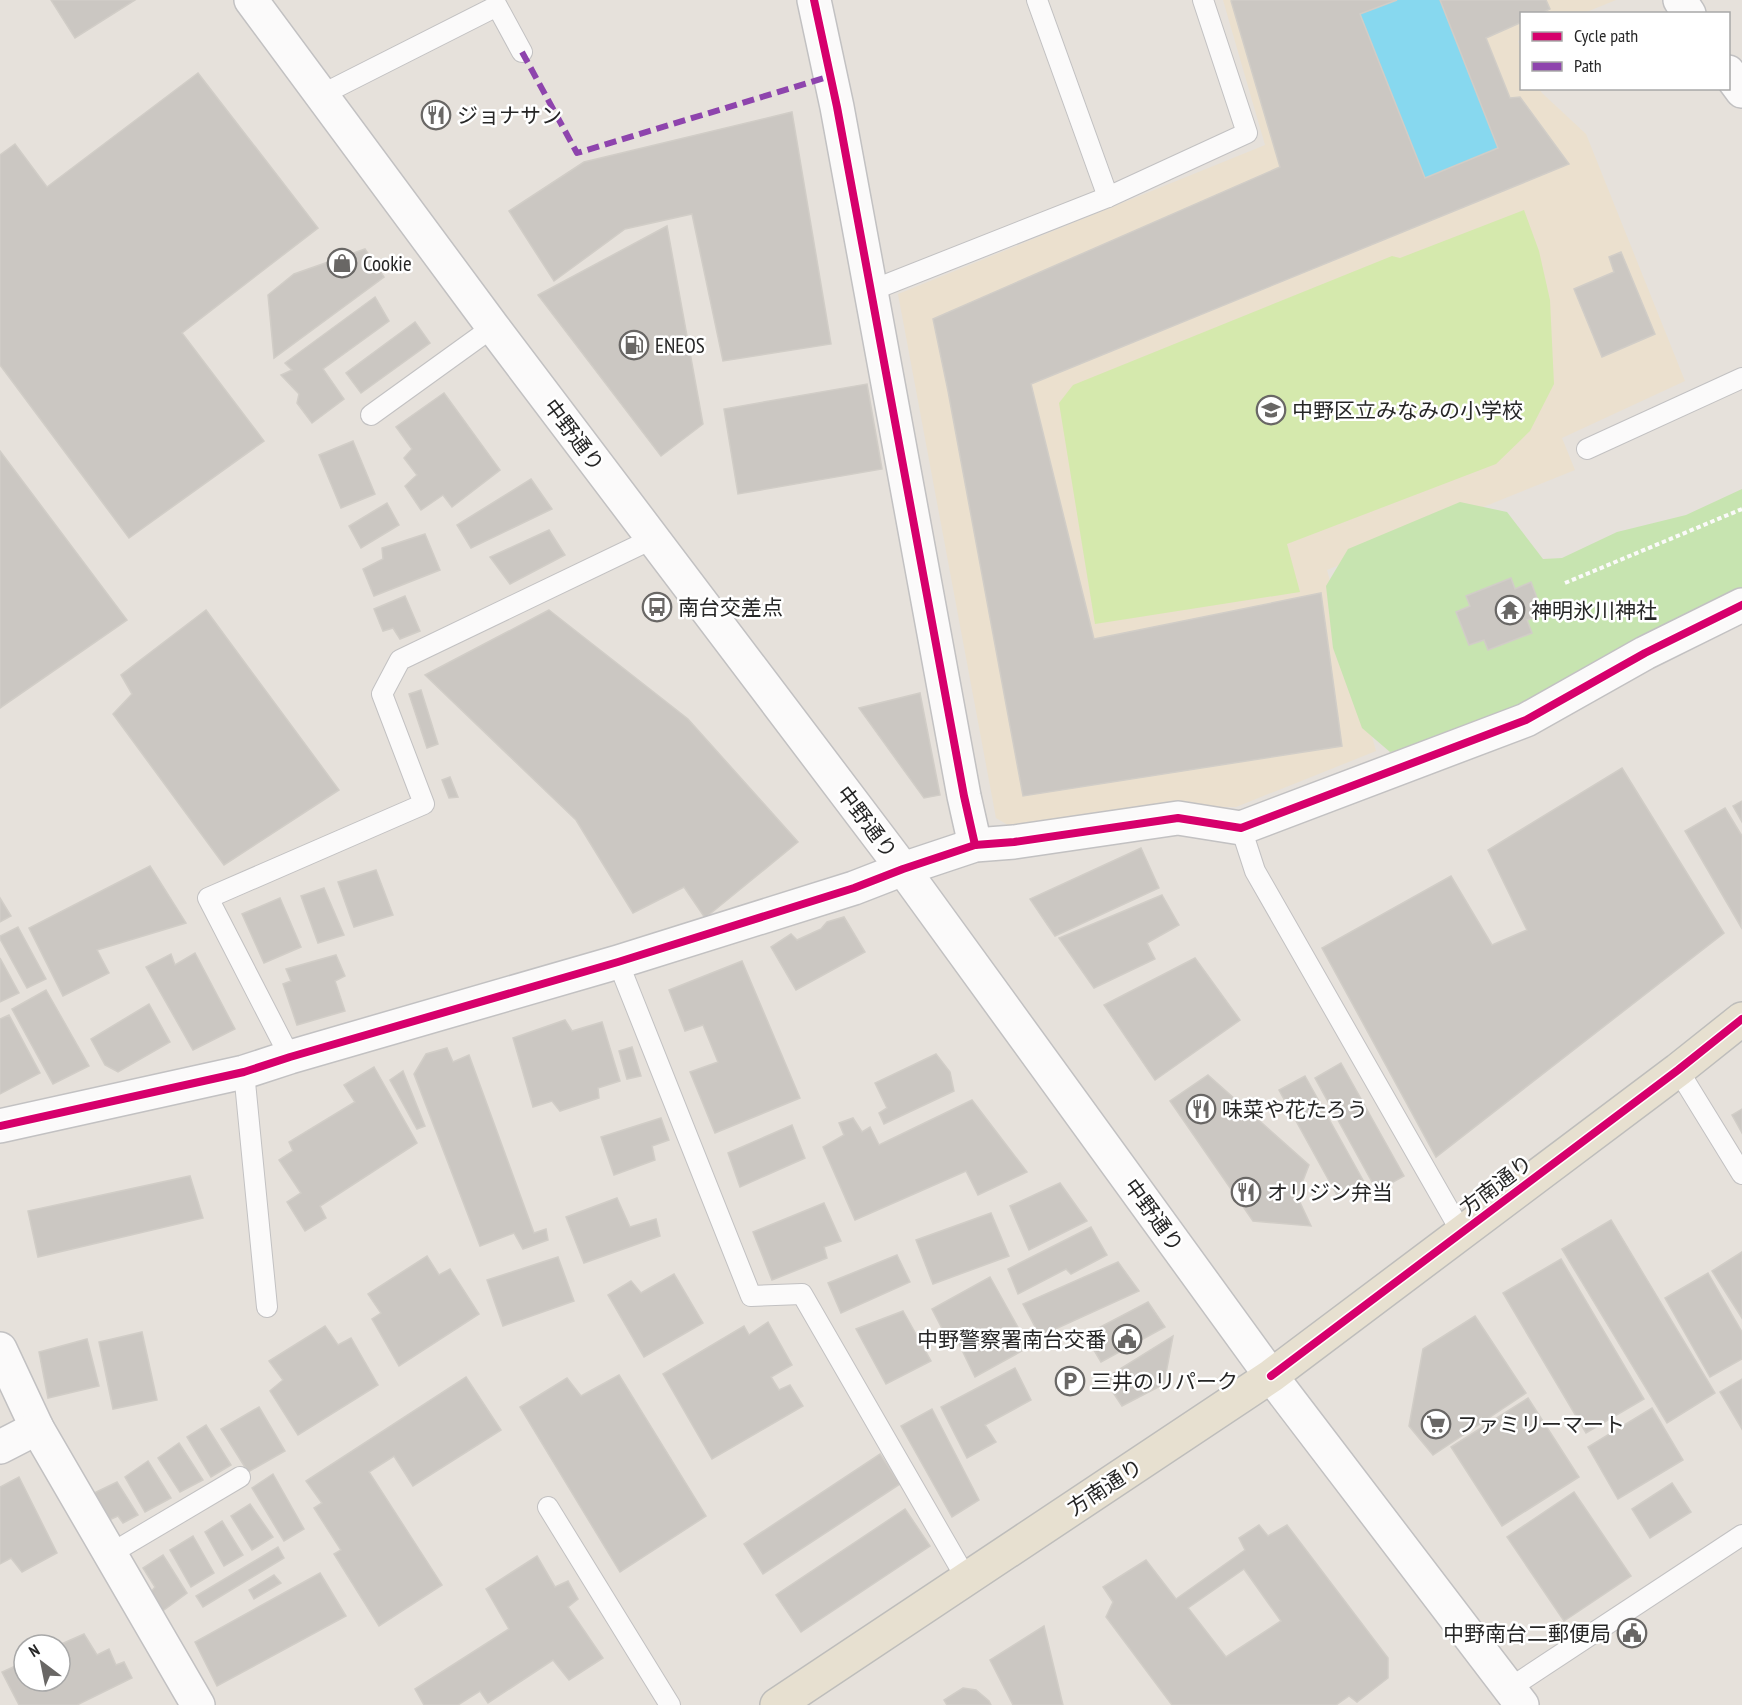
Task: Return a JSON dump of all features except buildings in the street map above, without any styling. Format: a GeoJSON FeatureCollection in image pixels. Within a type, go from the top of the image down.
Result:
{"type":"FeatureCollection","features":[{"type":"Feature","properties":{"kind":"main road","name":"方南通り"},"geometry":{"type":"LineString","coordinates":[[777,1705],[1271,1377],[1678,1070],[1742,1019]]}},
{"type":"Feature","properties":{"kind":"street","name":"中野通り"},"geometry":{"type":"LineString","coordinates":[[251,0],[652,539],[903,869],[1271,1377],[1516,1696]]}},
{"type":"Feature","properties":{"kind":"street"},"geometry":{"type":"LineString","coordinates":[[814,0],[837,107],[975,845]]}},
{"type":"Feature","properties":{"kind":"street"},"geometry":{"type":"LineString","coordinates":[[1730,75],[1742,92]]}},
{"type":"Feature","properties":{"kind":"street"},"geometry":{"type":"LineString","coordinates":[[0,1126],[244,1072],[618,962],[854,888],[975,845],[1014,842],[1178,818],[1241,828],[1526,720],[1645,652],[1742,605]]}},
{"type":"Feature","properties":{"kind":"street"},"geometry":{"type":"LineString","coordinates":[[0,1349],[37,1428],[198,1705]]}},
{"type":"Feature","properties":{"kind":"street"},"geometry":{"type":"LineString","coordinates":[[0,1447],[37,1428]]}},
{"type":"Feature","properties":{"kind":"lane"},"geometry":{"type":"LineString","coordinates":[[1036,0],[1108,197]]}},
{"type":"Feature","properties":{"kind":"lane"},"geometry":{"type":"LineString","coordinates":[[870,291],[1108,197],[1247,133],[1203,0]]}},
{"type":"Feature","properties":{"kind":"lane"},"geometry":{"type":"LineString","coordinates":[[321,95],[496,6],[522,52]]}},
{"type":"Feature","properties":{"kind":"lane"},"geometry":{"type":"LineString","coordinates":[[371,415],[493,327]]}},
{"type":"Feature","properties":{"kind":"lane"},"geometry":{"type":"LineString","coordinates":[[1587,449],[1742,378]]}},
{"type":"Feature","properties":{"kind":"lane"},"geometry":{"type":"LineString","coordinates":[[290,1057],[208,898],[424,804],[382,694],[400,660],[652,539]]}},
{"type":"Feature","properties":{"kind":"lane"},"geometry":{"type":"LineString","coordinates":[[1241,828],[1255,872],[1462,1233]]}},
{"type":"Feature","properties":{"kind":"lane"},"geometry":{"type":"LineString","coordinates":[[618,962],[752,1296],[802,1294],[966,1578]]}},
{"type":"Feature","properties":{"kind":"lane"},"geometry":{"type":"LineString","coordinates":[[1678,1070],[1742,1174]]}},
{"type":"Feature","properties":{"kind":"lane"},"geometry":{"type":"LineString","coordinates":[[244,1072],[267,1307]]}},
{"type":"Feature","properties":{"kind":"lane"},"geometry":{"type":"LineString","coordinates":[[110,1554],[240,1477]]}},
{"type":"Feature","properties":{"kind":"lane"},"geometry":{"type":"LineString","coordinates":[[548,1507],[670,1705]]}},
{"type":"Feature","properties":{"kind":"lane"},"geometry":{"type":"LineString","coordinates":[[1516,1696],[1742,1535]]}},
{"type":"Feature","properties":{"kind":"path"},"geometry":{"type":"LineString","coordinates":[[1565,583],[1742,509]]}},
{"type":"Feature","properties":{"kind":"shaded area","name":"中野区立みなみの小学校"},"geometry":{"type":"Polygon","coordinates":[[[1223,0],[1616,0],[1586,12],[1520,12],[1520,40],[1518,41],[1520,90],[1540,90],[1586,134],[1685,381],[1562,438],[1575,470],[1327,570],[1376,751],[1236,807],[1160,807],[1013,828],[996,818],[898,294],[1265,145],[1223,0]]]}},
{"type":"Feature","properties":{"kind":"green space"},"geometry":{"type":"Polygon","coordinates":[[[1524,210],[1539,251],[1550,300],[1554,384],[1530,431],[1496,464],[1287,544],[1300,592],[1095,624],[1059,403],[1073,385],[1392,256],[1400,258],[1524,210]]]}},
{"type":"Feature","properties":{"kind":"green space"},"geometry":{"type":"Polygon","coordinates":[[[1742,489],[1742,610],[1609,683],[1410,749],[1390,752],[1362,728],[1333,648],[1326,586],[1348,549],[1460,502],[1507,512],[1543,559],[1562,558],[1617,532],[1686,515],[1742,489]]]}},
{"type":"Feature","properties":{"kind":"water"},"geometry":{"type":"Polygon","coordinates":[[[1397,0],[1440,0],[1498,148],[1425,178],[1360,14],[1397,0]]]}},
{"type":"Feature","properties":{"kind":"marked path"},"geometry":{"type":"LineString","coordinates":[[522,52],[577,153],[831,76]]}},
{"type":"Feature","properties":{"kind":"cycle path"},"geometry":{"type":"LineString","coordinates":[[814,0],[837,107],[964,796],[975,845]]}},
{"type":"Feature","properties":{"kind":"cycle path"},"geometry":{"type":"LineString","coordinates":[[0,1126],[244,1072],[618,962],[854,888],[975,845],[1014,842],[1178,818],[1241,828],[1526,720],[1645,653],[1742,605]]}},
{"type":"Feature","properties":{"kind":"cycle path"},"geometry":{"type":"LineString","coordinates":[[1271,1376],[1678,1070],[1742,1019]]}},
{"type":"Feature","properties":{"kind":"place","name":"ジョナサン"},"geometry":{"type":"Point","coordinates":[436,115]}},
{"type":"Feature","properties":{"kind":"place","name":"Cookie"},"geometry":{"type":"Point","coordinates":[342,263]}},
{"type":"Feature","properties":{"kind":"place","name":"ENEOS"},"geometry":{"type":"Point","coordinates":[634,345]}},
{"type":"Feature","properties":{"kind":"place","name":"中野区立みなみの小学校"},"geometry":{"type":"Point","coordinates":[1271,410]}},
{"type":"Feature","properties":{"kind":"place","name":"南台交差点"},"geometry":{"type":"Point","coordinates":[657,607]}},
{"type":"Feature","properties":{"kind":"place","name":"神明氷川神社"},"geometry":{"type":"Point","coordinates":[1510,610]}},
{"type":"Feature","properties":{"kind":"place","name":"味菜や花たろう"},"geometry":{"type":"Point","coordinates":[1201,1109]}},
{"type":"Feature","properties":{"kind":"place","name":"オリジン弁当"},"geometry":{"type":"Point","coordinates":[1246,1192]}},
{"type":"Feature","properties":{"kind":"place","name":"中野警察署南台交番"},"geometry":{"type":"Point","coordinates":[1127,1339]}},
{"type":"Feature","properties":{"kind":"place","name":"三井のリパーク"},"geometry":{"type":"Point","coordinates":[1070,1381]}},
{"type":"Feature","properties":{"kind":"place","name":"ファミリーマート"},"geometry":{"type":"Point","coordinates":[1436,1424]}},
{"type":"Feature","properties":{"kind":"place","name":"中野南台二郵便局"},"geometry":{"type":"Point","coordinates":[1632,1633]}}]}
